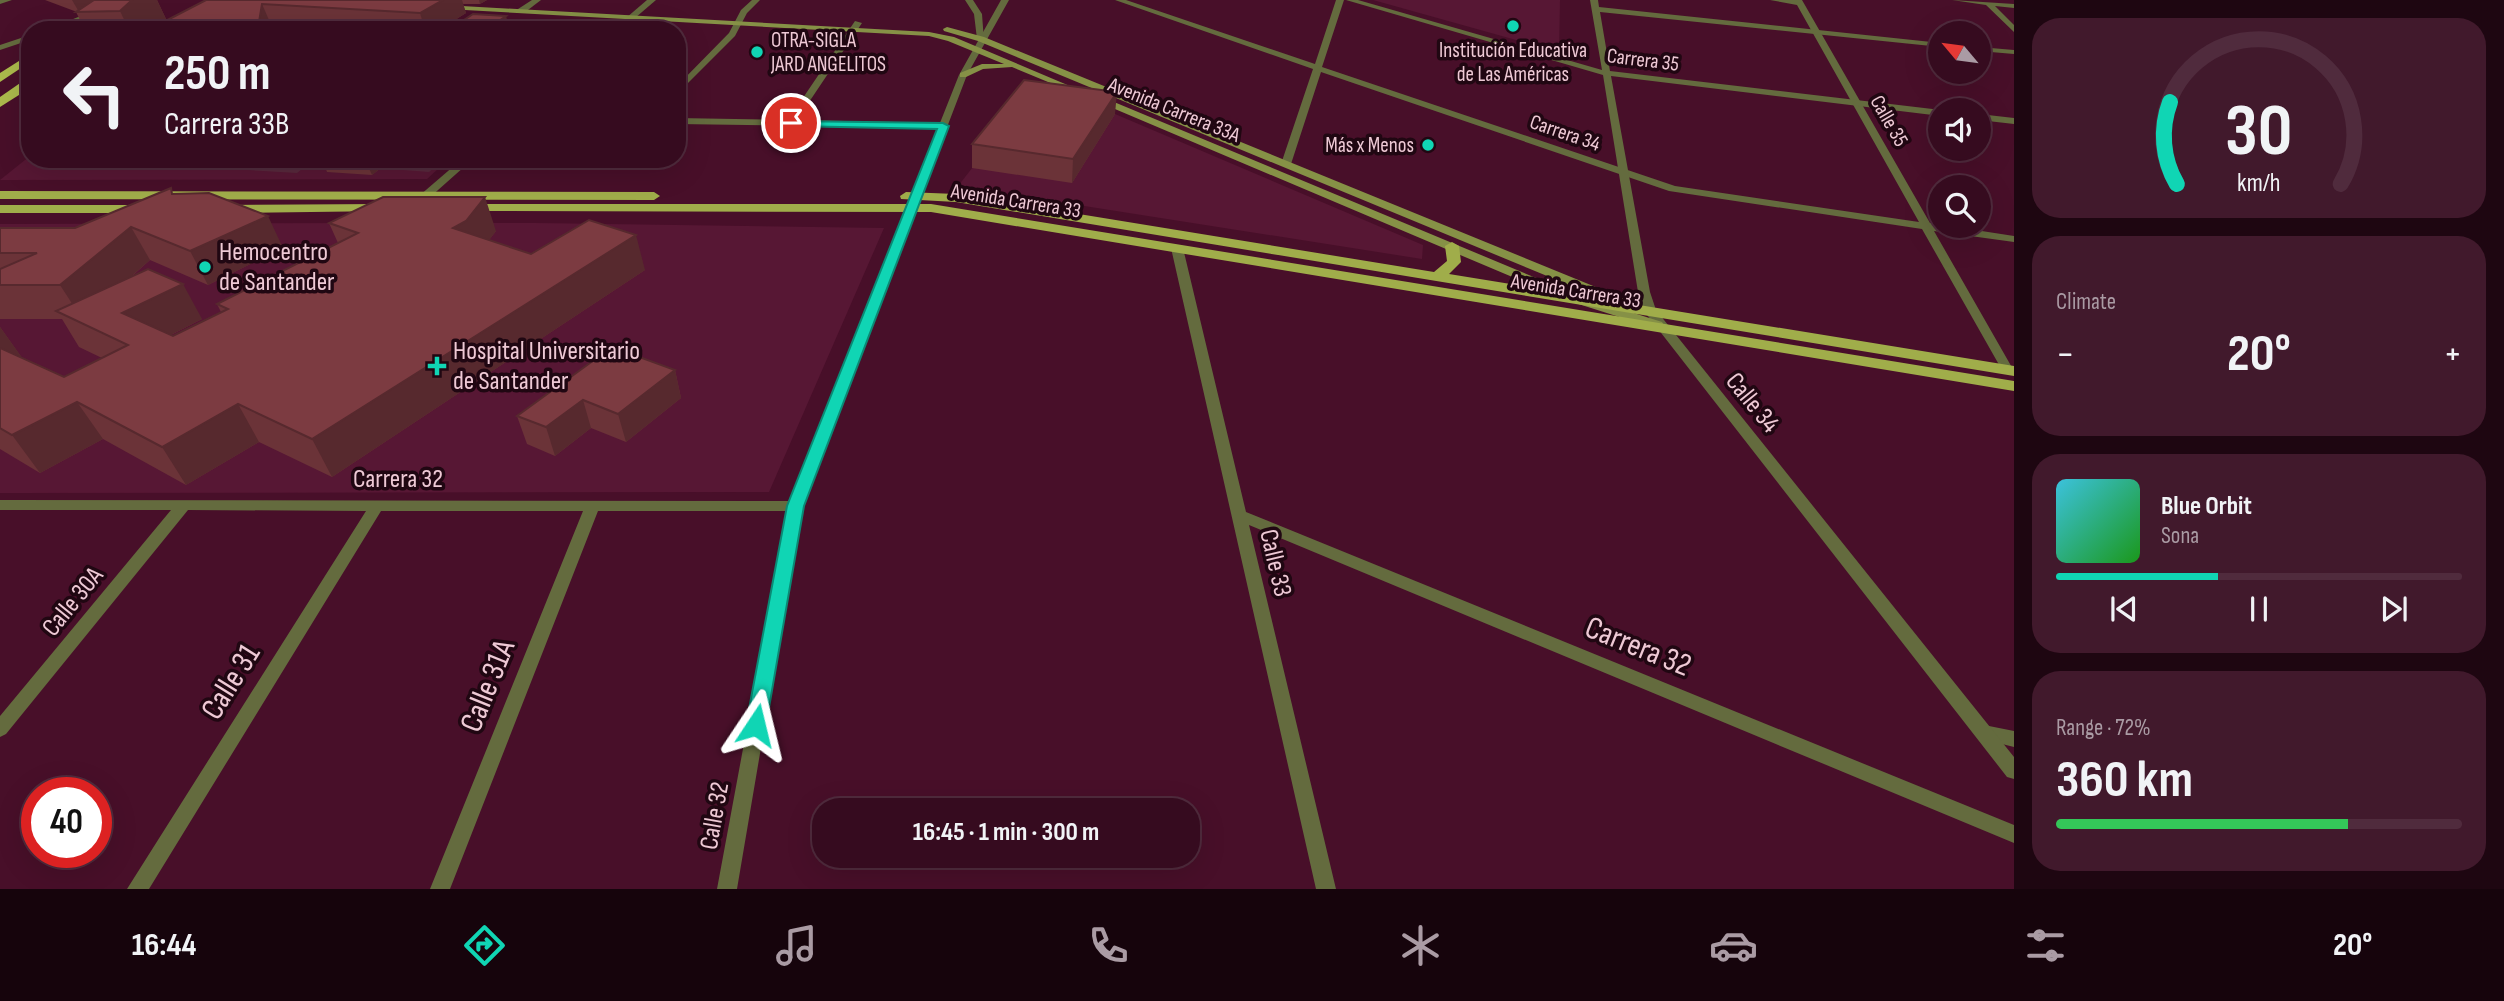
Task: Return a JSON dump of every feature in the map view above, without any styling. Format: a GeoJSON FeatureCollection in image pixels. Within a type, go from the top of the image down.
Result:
{"type":"FeatureCollection","features":[{"type":"Feature","properties":{"kind":"highway"},"geometry":{"type":"LineString","coordinates":[[83,21],[123,0]]}},
{"type":"Feature","properties":{"kind":"highway"},"geometry":{"type":"LineString","coordinates":[[0,78],[21,63]]}},
{"type":"Feature","properties":{"kind":"highway"},"geometry":{"type":"LineString","coordinates":[[0,103],[21,88]]}},
{"type":"Feature","properties":{"kind":"main road","name":"Avenida Carrera 33A"},"geometry":{"type":"LineString","coordinates":[[435,3],[533,3],[740,20]]}},
{"type":"Feature","properties":{"kind":"main road","name":"Avenida Carrera 33A"},"geometry":{"type":"LineString","coordinates":[[435,3],[521,11],[856,26],[929,34],[979,44],[1286,164],[1654,318]]}},
{"type":"Feature","properties":{"kind":"main road","name":"Avenida Carrera 33A"},"geometry":{"type":"LineString","coordinates":[[979,44],[1023,68],[1573,298]]}},
{"type":"Feature","properties":{"kind":"main road"},"geometry":{"type":"LineString","coordinates":[[963,75],[989,66],[1023,68]]}},
{"type":"Feature","properties":{"kind":"main road"},"geometry":{"type":"LineString","coordinates":[[1261,166],[1286,164]]}},
{"type":"Feature","properties":{"kind":"main road","name":"Avenida Carrera 33"},"geometry":{"type":"LineString","coordinates":[[0,195],[426,195],[914,202],[1177,248],[1654,318],[2012,375]]}},
{"type":"Feature","properties":{"kind":"main road","name":"Avenida Carrera 33"},"geometry":{"type":"LineString","coordinates":[[0,209],[411,208],[914,202],[956,198],[1573,298],[1654,318]]}},
{"type":"Feature","properties":{"kind":"main road"},"geometry":{"type":"LineString","coordinates":[[1438,276],[1454,262],[1452,246]]}},
{"type":"Feature","properties":{"kind":"street"},"geometry":{"type":"LineString","coordinates":[[0,2],[8,0]]}},
{"type":"Feature","properties":{"kind":"street"},"geometry":{"type":"LineString","coordinates":[[626,21],[652,0]]}},
{"type":"Feature","properties":{"kind":"street"},"geometry":{"type":"LineString","coordinates":[[686,80],[756,0]]}},
{"type":"Feature","properties":{"kind":"street"},"geometry":{"type":"LineString","coordinates":[[969,0],[980,20],[979,44]]}},
{"type":"Feature","properties":{"kind":"street","name":"Calle 32"},"geometry":{"type":"LineString","coordinates":[[727,889],[795,506],[963,75],[1005,0]]}},
{"type":"Feature","properties":{"kind":"street","name":"Carrera 34"},"geometry":{"type":"LineString","coordinates":[[1119,0],[1623,173],[1697,194],[2014,239]]}},
{"type":"Feature","properties":{"kind":"street"},"geometry":{"type":"LineString","coordinates":[[1286,164],[1340,0]]}},
{"type":"Feature","properties":{"kind":"street","name":"Carrera 35"},"geometry":{"type":"LineString","coordinates":[[1350,0],[1606,74],[1928,111]]}},
{"type":"Feature","properties":{"kind":"street"},"geometry":{"type":"LineString","coordinates":[[1774,0],[1799,1]]}},
{"type":"Feature","properties":{"kind":"street"},"geometry":{"type":"LineString","coordinates":[[1956,0],[2014,6]]}},
{"type":"Feature","properties":{"kind":"street","name":"Calle 35"},"geometry":{"type":"LineString","coordinates":[[1799,1],[2012,375]]}},
{"type":"Feature","properties":{"kind":"street"},"geometry":{"type":"LineString","coordinates":[[521,11],[533,3]]}},
{"type":"Feature","properties":{"kind":"street"},"geometry":{"type":"LineString","coordinates":[[1988,3],[2014,30]]}},
{"type":"Feature","properties":{"kind":"street"},"geometry":{"type":"LineString","coordinates":[[1594,4],[1928,44]]}},
{"type":"Feature","properties":{"kind":"street","name":"Calle 34"},"geometry":{"type":"LineString","coordinates":[[1594,4],[1644,292],[1654,318],[2014,771]]}},
{"type":"Feature","properties":{"kind":"street"},"geometry":{"type":"LineString","coordinates":[[74,21],[97,12]]}},
{"type":"Feature","properties":{"kind":"street"},"geometry":{"type":"LineString","coordinates":[[791,123],[856,26]]}},
{"type":"Feature","properties":{"kind":"street"},"geometry":{"type":"LineString","coordinates":[[0,48],[21,40]]}},
{"type":"Feature","properties":{"kind":"street"},"geometry":{"type":"LineString","coordinates":[[1992,50],[2014,52]]}},
{"type":"Feature","properties":{"kind":"street"},"geometry":{"type":"LineString","coordinates":[[1991,118],[2014,121]]}},
{"type":"Feature","properties":{"kind":"street"},"geometry":{"type":"LineString","coordinates":[[686,121],[943,126]]}},
{"type":"Feature","properties":{"kind":"street"},"geometry":{"type":"LineString","coordinates":[[411,208],[458,168]]}},
{"type":"Feature","properties":{"kind":"street","name":"Calle 33"},"geometry":{"type":"LineString","coordinates":[[1177,248],[1326,889]]}},
{"type":"Feature","properties":{"kind":"street","name":"Carrera 32"},"geometry":{"type":"LineString","coordinates":[[0,505],[795,506]]}},
{"type":"Feature","properties":{"kind":"street","name":"Calle 30A"},"geometry":{"type":"LineString","coordinates":[[0,729],[184,505]]}},
{"type":"Feature","properties":{"kind":"street","name":"Calle 31"},"geometry":{"type":"LineString","coordinates":[[137,889],[376,506]]}},
{"type":"Feature","properties":{"kind":"street","name":"Calle 31A"},"geometry":{"type":"LineString","coordinates":[[440,889],[592,506]]}},
{"type":"Feature","properties":{"kind":"street","name":"Carrera 32"},"geometry":{"type":"LineString","coordinates":[[1239,515],[2014,834]]}},
{"type":"Feature","properties":{"kind":"street"},"geometry":{"type":"LineString","coordinates":[[1984,733],[2014,739]]}},
{"type":"Feature","properties":{"kind":"shaded area","name":"Institución Educativa de Las Américas"},"geometry":{"type":"Polygon","coordinates":[[[1373,0],[1560,0],[1559,52],[1373,0]]]}},
{"type":"Feature","properties":{"kind":"shaded area"},"geometry":{"type":"Polygon","coordinates":[[[1024,102],[1115,114],[1423,245],[1422,259],[958,186],[1024,102]]]}},
{"type":"Feature","properties":{"kind":"shaded area"},"geometry":{"type":"Polygon","coordinates":[[[21,163],[21,168],[439,168],[427,179],[0,180],[21,163]]]}},
{"type":"Feature","properties":{"kind":"shaded area"},"geometry":{"type":"Polygon","coordinates":[[[212,168],[303,168],[297,173],[212,168]]]}},
{"type":"Feature","properties":{"kind":"shaded area"},"geometry":{"type":"Polygon","coordinates":[[[391,168],[434,168],[429,172],[391,168]]]}},
{"type":"Feature","properties":{"kind":"shaded area","name":"Hospital Universitario de Santander"},"geometry":{"type":"Polygon","coordinates":[[[536,223],[884,228],[769,492],[0,493],[0,224],[536,223]]]}},
{"type":"Feature","properties":{"kind":"building"},"geometry":{"type":"Polygon","coordinates":[[[94,0],[132,0],[120,11],[76,12],[94,0]]]}},
{"type":"Feature","properties":{"kind":"building"},"geometry":{"type":"Polygon","coordinates":[[[206,0],[443,0],[420,13],[262,4],[259,21],[165,21],[206,0]]]}},
{"type":"Feature","properties":{"kind":"building"},"geometry":{"type":"Polygon","coordinates":[[[473,14],[506,16],[499,21],[462,21],[473,14]]]}},
{"type":"Feature","properties":{"kind":"building"},"geometry":{"type":"Polygon","coordinates":[[[1024,80],[1117,92],[1073,159],[972,144],[1024,80]]]}},
{"type":"Feature","properties":{"kind":"building"},"geometry":{"type":"Polygon","coordinates":[[[171,188],[172,194],[209,193],[268,216],[190,251],[131,227],[60,285],[0,285],[0,269],[37,253],[0,253],[0,228],[75,228],[171,188]]]}},
{"type":"Feature","properties":{"kind":"building"},"geometry":{"type":"Polygon","coordinates":[[[383,197],[485,197],[466,221],[453,228],[531,254],[589,220],[636,235],[312,439],[238,404],[162,447],[77,402],[12,435],[0,428],[0,348],[64,377],[128,345],[56,311],[148,269],[183,284],[122,313],[173,336],[228,309],[217,304],[358,233],[329,223],[383,197]]]}},
{"type":"Feature","properties":{"kind":"building"},"geometry":{"type":"Polygon","coordinates":[[[612,347],[675,370],[618,414],[583,400],[546,427],[517,416],[612,347]]]}},
{"type":"Feature","properties":{"kind":"place","name":"Institución Educativa de Las Américas"},"geometry":{"type":"Point","coordinates":[1513,26]}},
{"type":"Feature","properties":{"kind":"place","name":"OTRA-SIGLA JARD ANGELITOS"},"geometry":{"type":"Point","coordinates":[757,52]}},
{"type":"Feature","properties":{"kind":"place","name":"Más x Menos"},"geometry":{"type":"Point","coordinates":[1428,145]}},
{"type":"Feature","properties":{"kind":"place","name":"Hemocentro de Santander"},"geometry":{"type":"Point","coordinates":[205,267]}},
{"type":"Feature","properties":{"kind":"place","name":"Hospital Universitario de Santander"},"geometry":{"type":"Point","coordinates":[437,366]}},
{"type":"Feature","properties":{"kind":"route"},"geometry":{"type":"LineString","coordinates":[[756,725],[795,506],[943,126],[791,123]]}}]}
